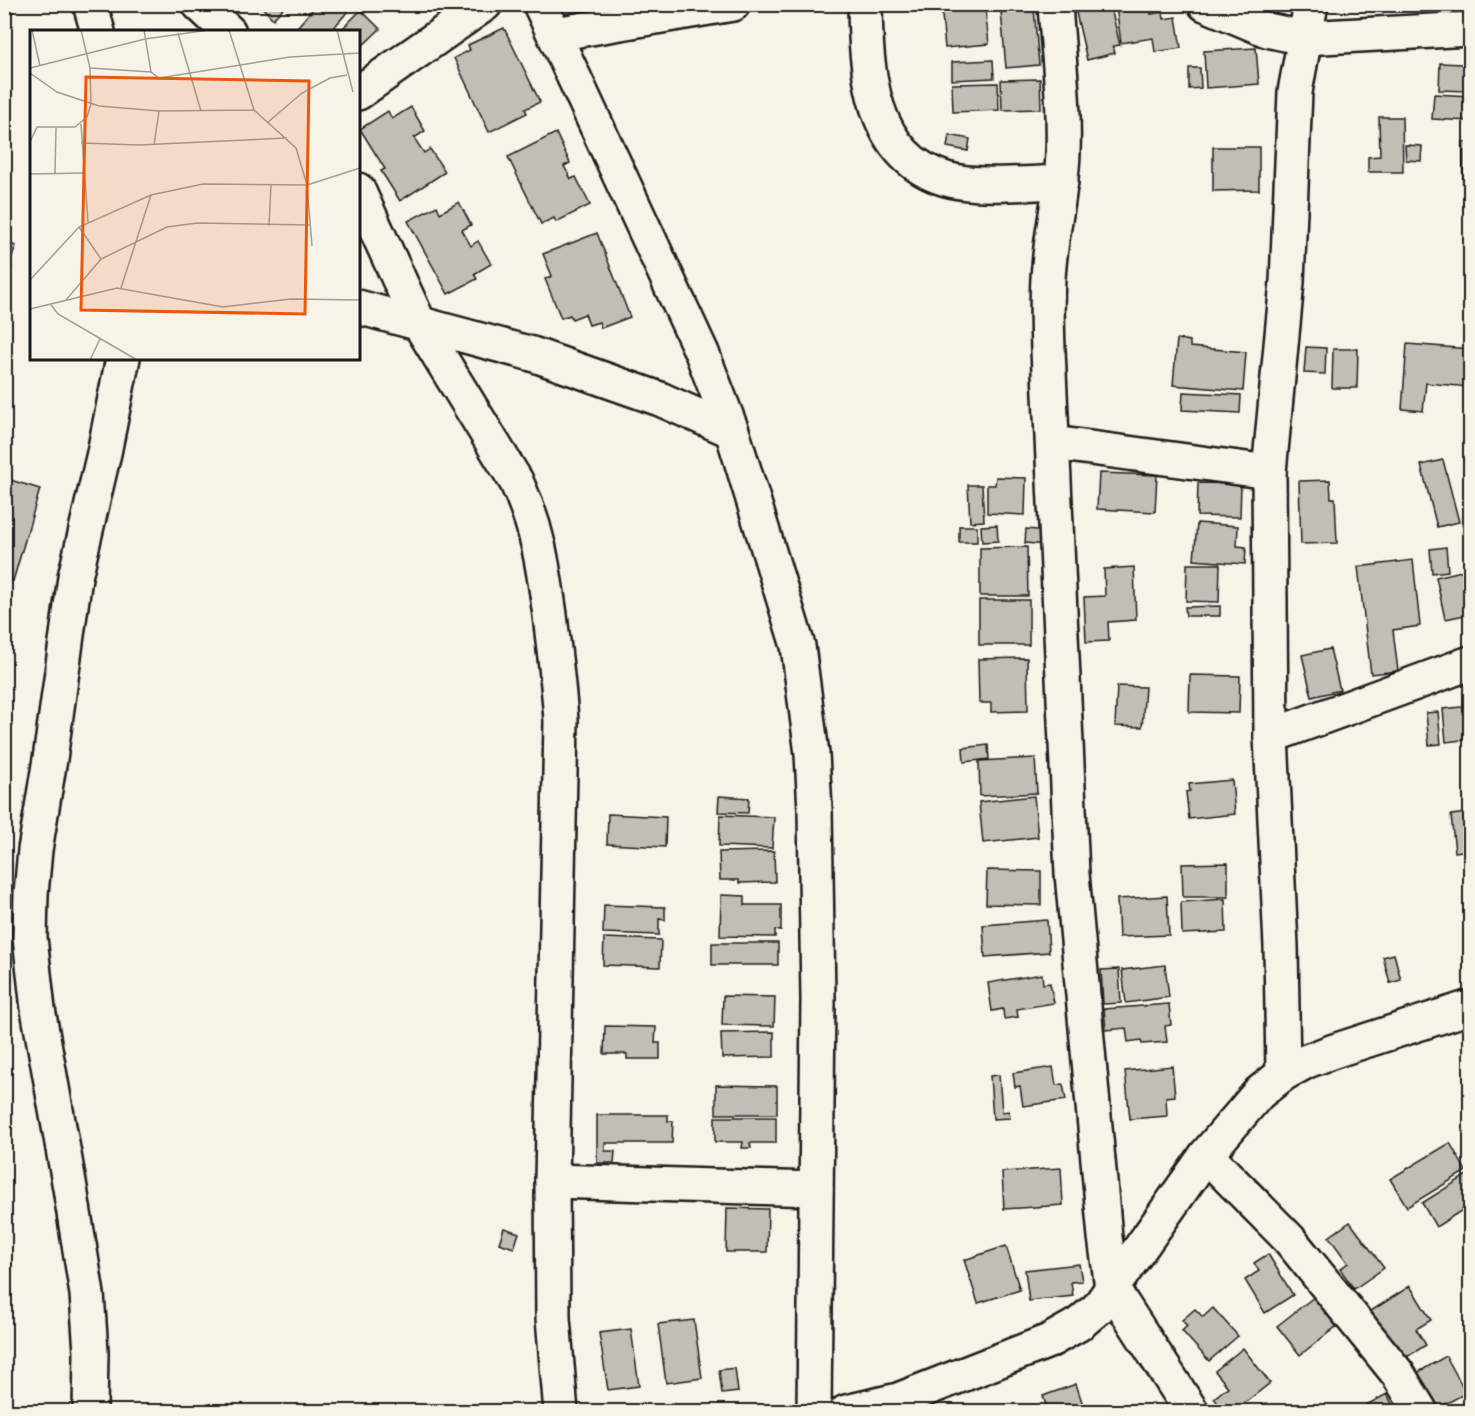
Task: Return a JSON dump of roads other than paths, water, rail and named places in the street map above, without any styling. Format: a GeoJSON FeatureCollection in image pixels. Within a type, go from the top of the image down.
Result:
{"type":"FeatureCollection","features":[{"type":"Feature","properties":{"kind":"street"},"geometry":{"type":"LineString","coordinates":[[90,4],[97,30]]}},
{"type":"Feature","properties":{"kind":"street"},"geometry":{"type":"LineString","coordinates":[[199,4],[228,30]]}},
{"type":"Feature","properties":{"kind":"street"},"geometry":{"type":"LineString","coordinates":[[360,92],[485,4]]}},
{"type":"Feature","properties":{"kind":"street"},"geometry":{"type":"LineString","coordinates":[[540,4],[702,353],[732,431],[798,646],[812,754],[815,810],[818,999],[814,1412]]}},
{"type":"Feature","properties":{"kind":"street"},"geometry":{"type":"LineString","coordinates":[[555,34],[734,4]]}},
{"type":"Feature","properties":{"kind":"street"},"geometry":{"type":"LineString","coordinates":[[865,4],[866,61],[871,88],[886,128],[897,146],[911,160],[936,175],[967,183],[1061,182]]}},
{"type":"Feature","properties":{"kind":"street"},"geometry":{"type":"LineString","coordinates":[[1055,4],[1064,122],[1061,182],[1049,265],[1047,307],[1072,874],[1105,1237],[1112,1288],[1192,1412]]}},
{"type":"Feature","properties":{"kind":"street"},"geometry":{"type":"LineString","coordinates":[[1205,4],[1267,30],[1304,38],[1470,29]]}},
{"type":"Feature","properties":{"kind":"street"},"geometry":{"type":"LineString","coordinates":[[1283,1074],[1281,946],[1271,736],[1269,472],[1287,282],[1295,92],[1311,4]]}},
{"type":"Feature","properties":{"kind":"street"},"geometry":{"type":"LineString","coordinates":[[360,194],[419,323],[516,481],[528,507],[542,556],[558,676],[561,721],[552,1181],[554,1318],[561,1412]]}},
{"type":"Feature","properties":{"kind":"street"},"geometry":{"type":"LineString","coordinates":[[360,308],[532,354],[660,399],[732,431]]}},
{"type":"Feature","properties":{"kind":"street"},"geometry":{"type":"LineString","coordinates":[[90,1412],[91,1352],[87,1294],[38,1009],[30,938],[31,894],[34,850],[50,759],[75,577],[123,360]]}},
{"type":"Feature","properties":{"kind":"street"},"geometry":{"type":"LineString","coordinates":[[1053,443],[1269,472]]}},
{"type":"Feature","properties":{"kind":"street"},"geometry":{"type":"LineString","coordinates":[[1271,736],[1470,663]]}},
{"type":"Feature","properties":{"kind":"street"},"geometry":{"type":"LineString","coordinates":[[846,1412],[897,1400],[1049,1341],[1079,1324],[1098,1308],[1206,1155],[1259,1093],[1283,1074],[1307,1061],[1470,1007]]}},
{"type":"Feature","properties":{"kind":"street"},"geometry":{"type":"LineString","coordinates":[[1206,1155],[1289,1239],[1398,1374],[1421,1412]]}},
{"type":"Feature","properties":{"kind":"street"},"geometry":{"type":"LineString","coordinates":[[552,1181],[816,1189]]}}]}
